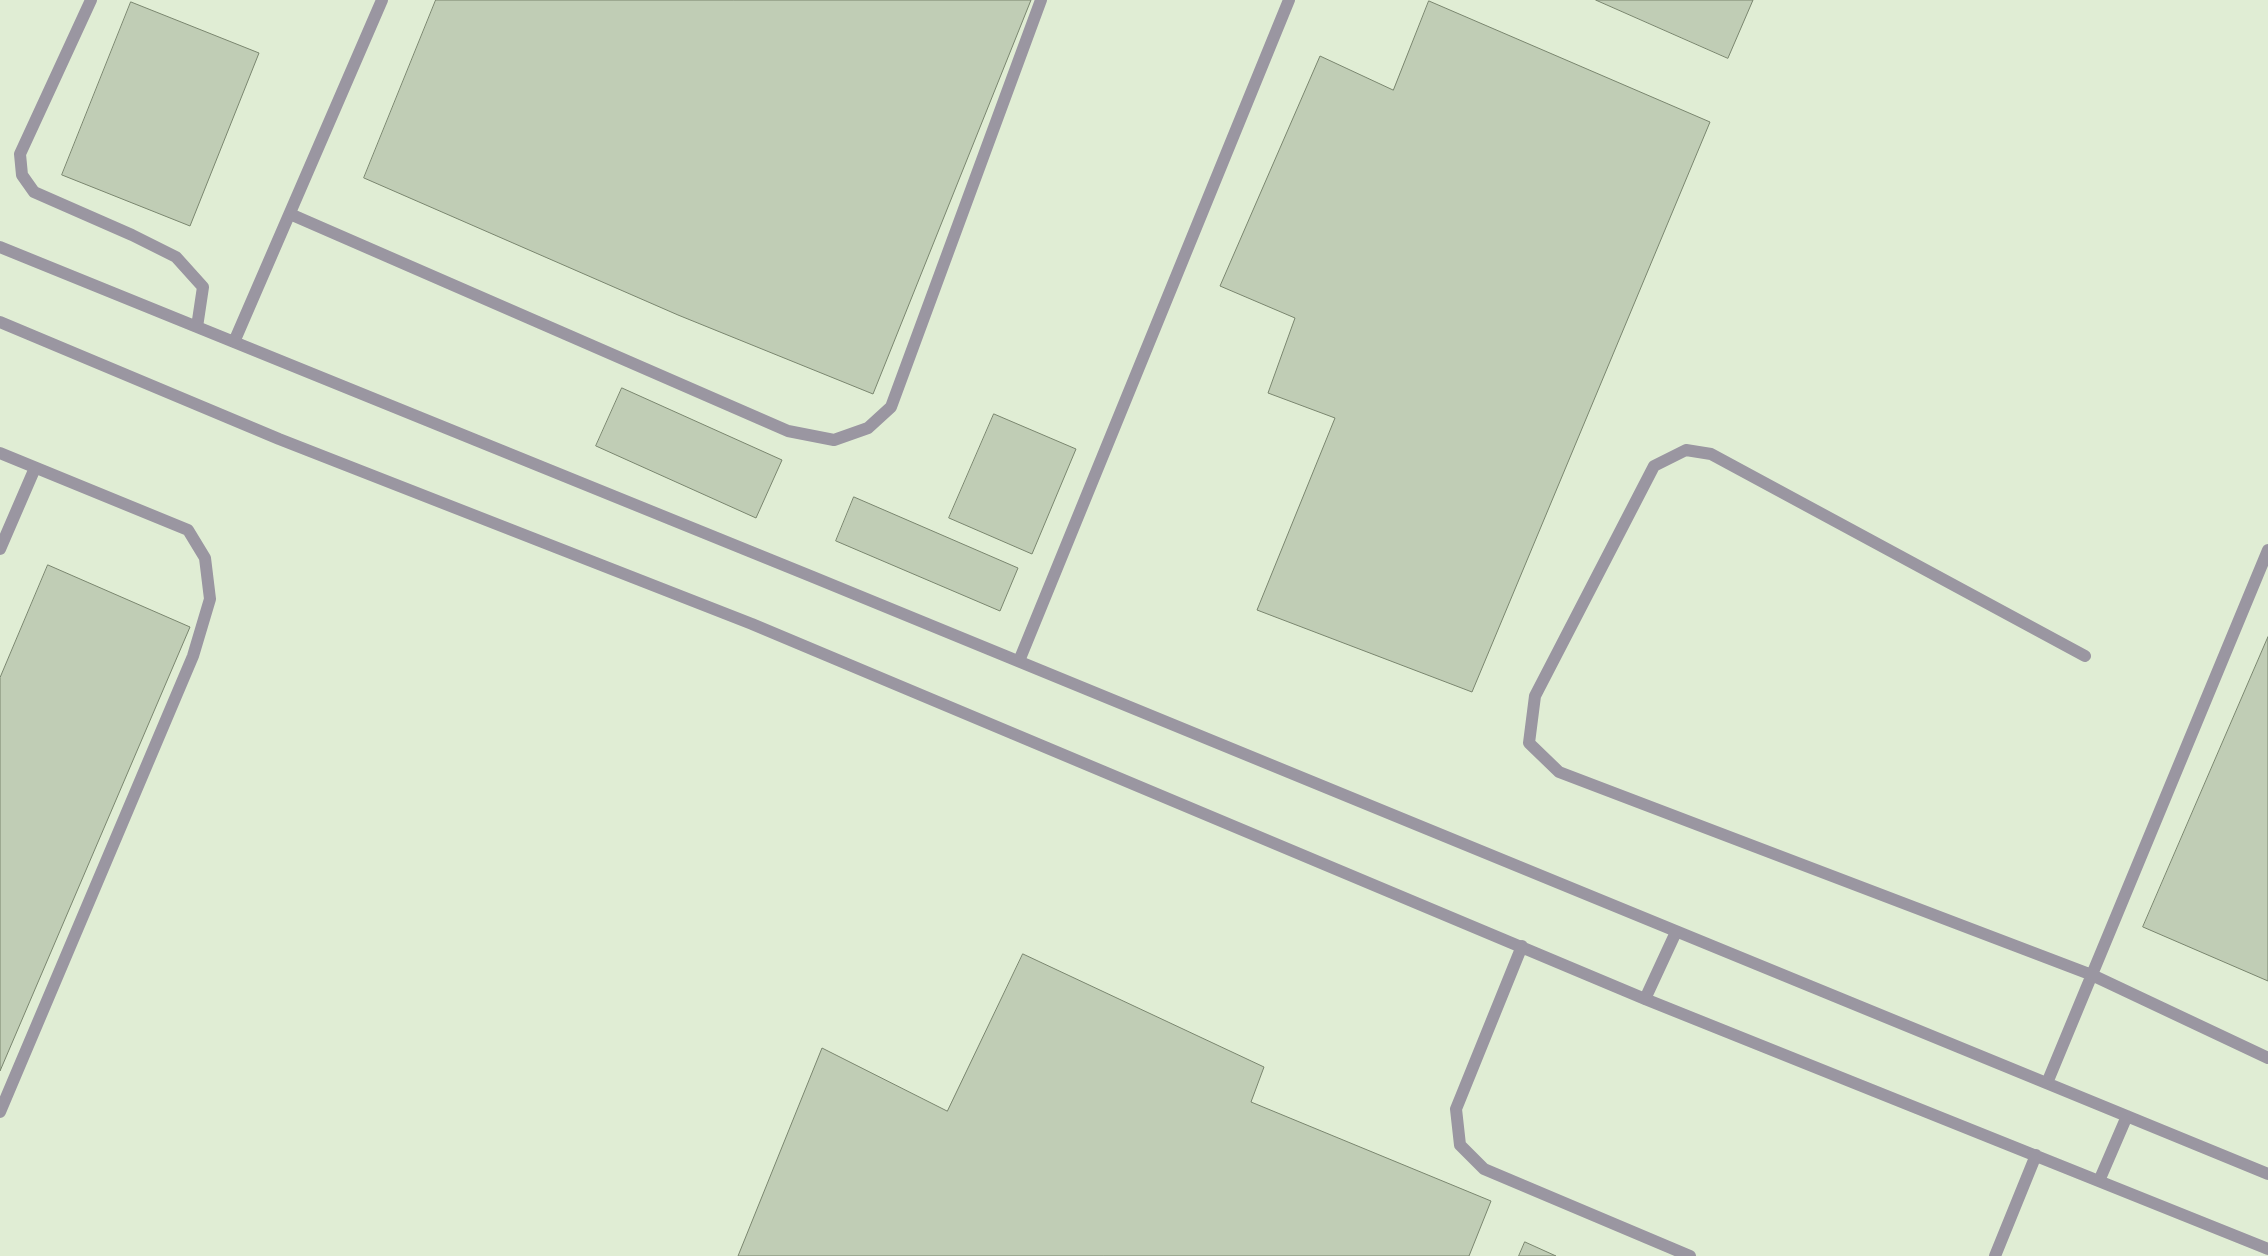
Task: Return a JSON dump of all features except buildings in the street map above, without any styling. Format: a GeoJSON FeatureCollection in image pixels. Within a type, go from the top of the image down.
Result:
{"type":"FeatureCollection","features":[{"type":"Feature","properties":{"kind":"street"},"geometry":{"type":"LineString","coordinates":[[91,0],[20,154],[22,175],[34,192],[132,235],[176,258],[203,287],[197,327]]}},
{"type":"Feature","properties":{"kind":"street"},"geometry":{"type":"LineString","coordinates":[[234,342],[382,0]]}},
{"type":"Feature","properties":{"kind":"street"},"geometry":{"type":"LineString","coordinates":[[290,214],[788,431],[834,440],[868,428],[891,407],[1042,0]]}},
{"type":"Feature","properties":{"kind":"street"},"geometry":{"type":"LineString","coordinates":[[1019,661],[1289,0]]}},
{"type":"Feature","properties":{"kind":"street"},"geometry":{"type":"LineString","coordinates":[[0,247],[1019,661],[2268,1174]]}},
{"type":"Feature","properties":{"kind":"street"},"geometry":{"type":"LineString","coordinates":[[0,322],[279,439],[752,624],[1645,999],[2268,1249]]}},
{"type":"Feature","properties":{"kind":"street"},"geometry":{"type":"LineString","coordinates":[[2085,656],[1711,454],[1686,450],[1654,466],[1535,696],[1529,743],[1559,772],[2092,975],[2268,1058]]}},
{"type":"Feature","properties":{"kind":"street"},"geometry":{"type":"LineString","coordinates":[[0,453],[188,530],[205,558],[210,599],[192,656],[0,1112]]}},
{"type":"Feature","properties":{"kind":"street"},"geometry":{"type":"LineString","coordinates":[[0,549],[35,468]]}},
{"type":"Feature","properties":{"kind":"street"},"geometry":{"type":"LineString","coordinates":[[2047,1084],[2268,550]]}},
{"type":"Feature","properties":{"kind":"street"},"geometry":{"type":"LineString","coordinates":[[1645,999],[1676,932]]}},
{"type":"Feature","properties":{"kind":"street"},"geometry":{"type":"LineString","coordinates":[[1522,946],[1456,1109],[1460,1145],[1484,1169],[1690,1256]]}},
{"type":"Feature","properties":{"kind":"street"},"geometry":{"type":"LineString","coordinates":[[2099,1181],[2127,1116]]}},
{"type":"Feature","properties":{"kind":"street"},"geometry":{"type":"LineString","coordinates":[[1995,1256],[2036,1156]]}}]}
